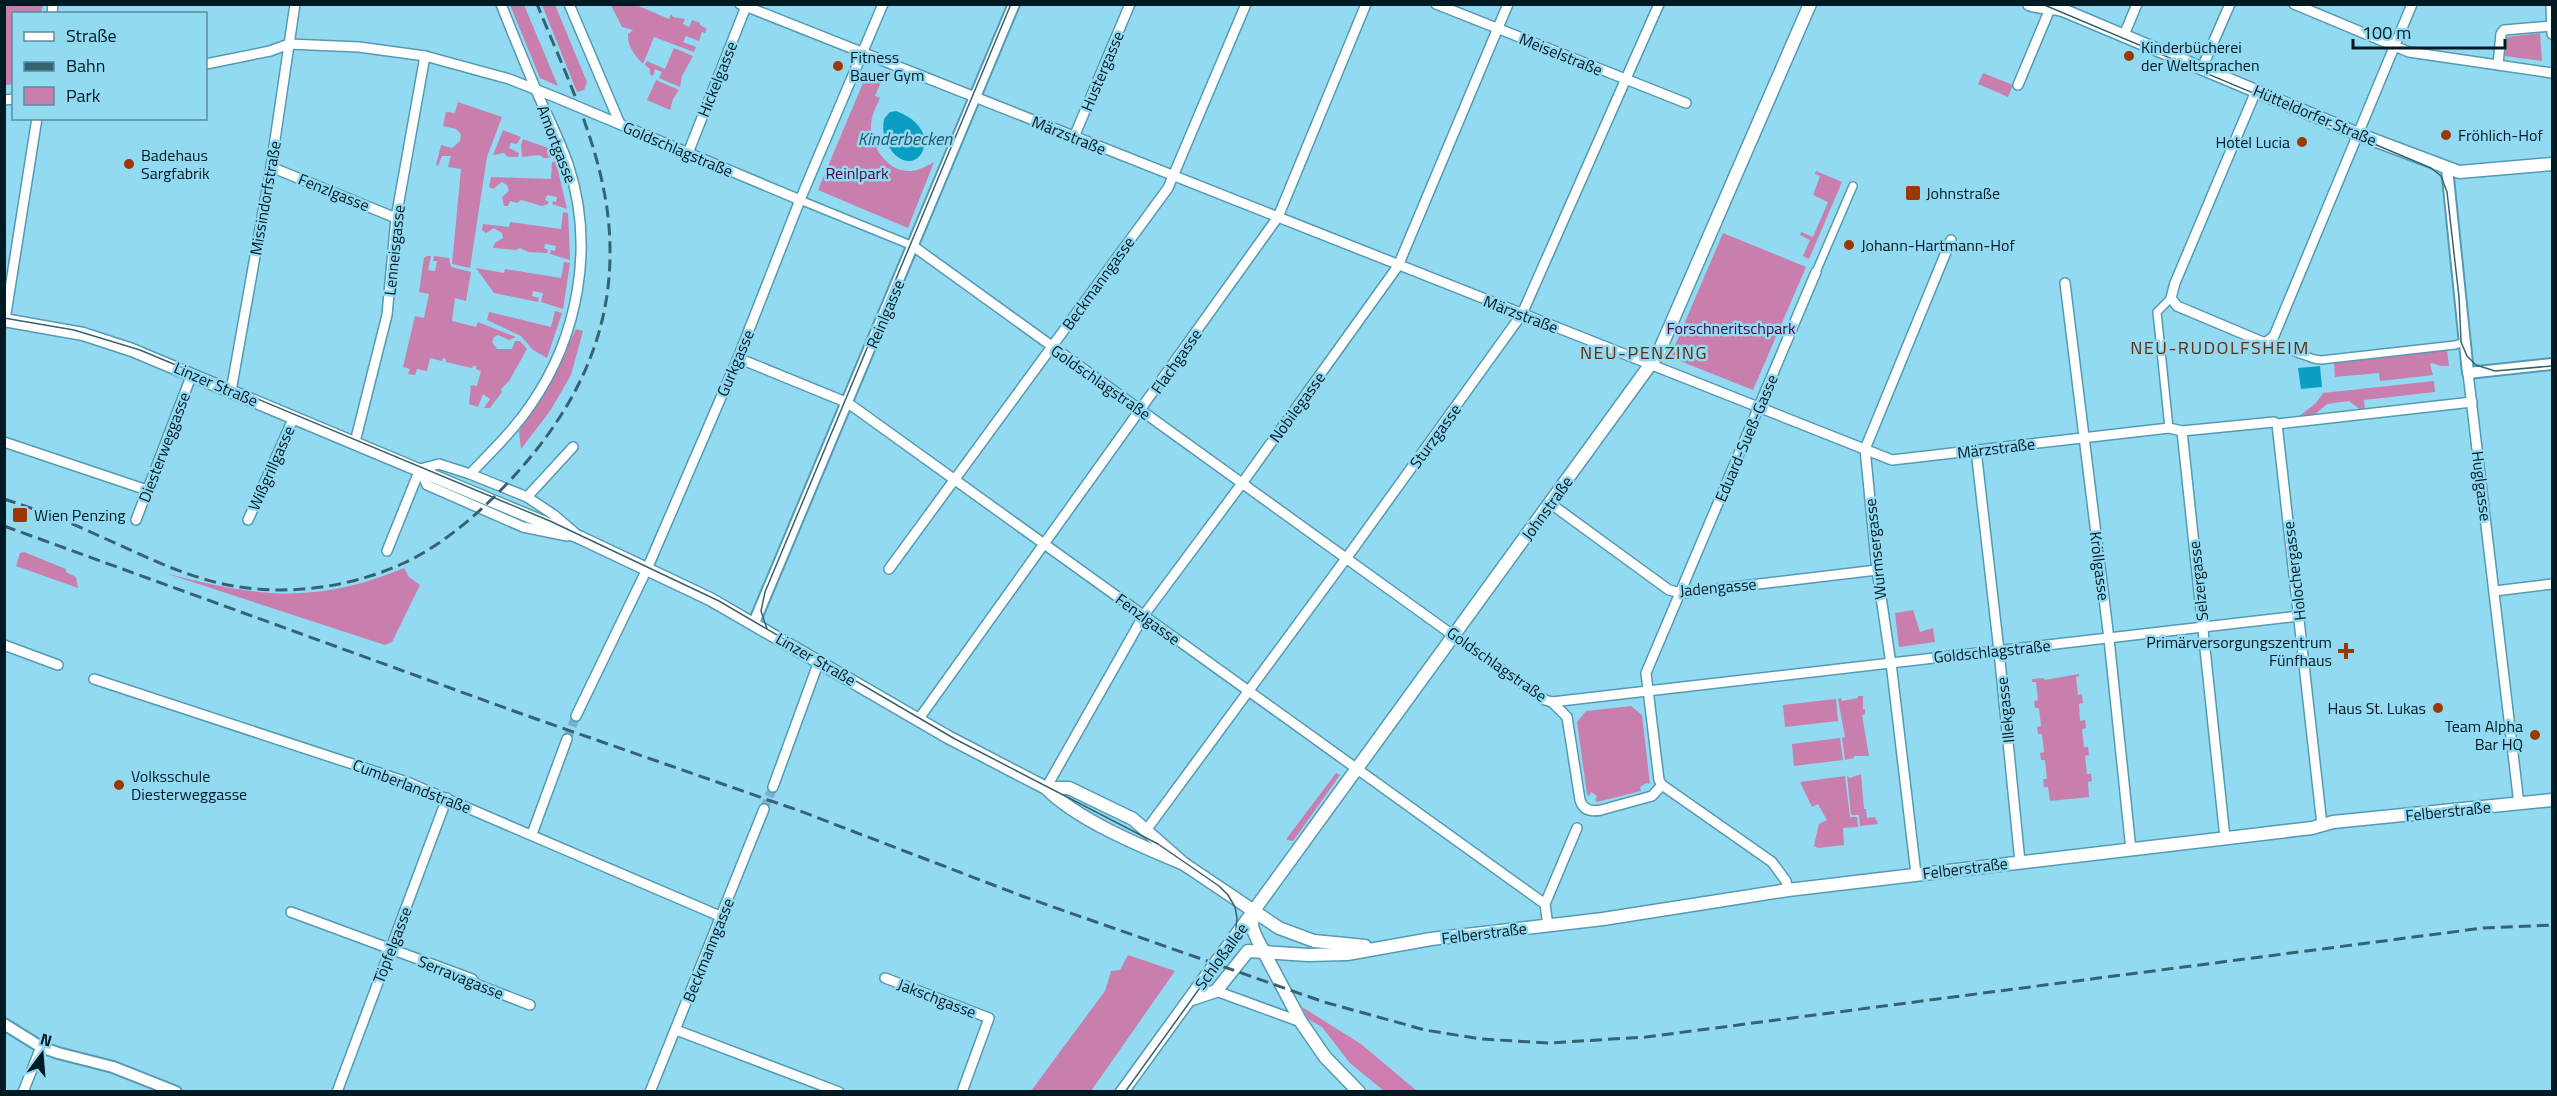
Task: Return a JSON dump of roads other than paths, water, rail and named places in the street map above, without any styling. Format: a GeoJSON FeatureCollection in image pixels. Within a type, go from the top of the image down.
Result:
{"type":"FeatureCollection","features":[{"type":"Feature","properties":{"kind":"main road","name":"Johnstraße"},"geometry":{"type":"LineString","coordinates":[[1253,912],[1651,364],[1683,299],[1810,4]]}},
{"type":"Feature","properties":{"kind":"main road","name":"Hütteldorfer Straße"},"geometry":{"type":"LineString","coordinates":[[2029,4],[2037,8],[2051,5],[2358,134],[2447,168],[2470,173],[2553,164]]}},
{"type":"Feature","properties":{"kind":"main road","name":"Linzer Straße"},"geometry":{"type":"LineString","coordinates":[[5,320],[108,341],[192,374],[581,538],[710,599],[918,720],[1046,788],[1059,802],[1136,844],[1184,864]]}},
{"type":"Feature","properties":{"kind":"main road","name":"Linzer Straße"},"geometry":{"type":"LineString","coordinates":[[1046,788],[1069,788],[1134,820],[1184,864],[1253,912]]}},
{"type":"Feature","properties":{"kind":"main road","name":"Felberstraße"},"geometry":{"type":"LineString","coordinates":[[1263,951],[1308,955],[1347,954],[1379,947],[1548,926],[1788,890],[2131,850],[2336,822],[2553,800]]}},
{"type":"Feature","properties":{"kind":"main road","name":"Felberstraße"},"geometry":{"type":"LineString","coordinates":[[1253,912],[1280,928],[1314,941],[1379,947]]}},
{"type":"Feature","properties":{"kind":"main road"},"geometry":{"type":"LineString","coordinates":[[1253,912],[1252,927],[1301,1022],[1325,1057],[1359,1092]]}},
{"type":"Feature","properties":{"kind":"main road","name":"Schloßallee"},"geometry":{"type":"LineString","coordinates":[[1122,1092],[1253,912]]}},
{"type":"Feature","properties":{"kind":"main road","name":"Schloßallee"},"geometry":{"type":"LineString","coordinates":[[1189,1000],[1216,991],[1248,951],[1263,951]]}},
{"type":"Feature","properties":{"kind":"street","name":"Missindorfstraße"},"geometry":{"type":"LineString","coordinates":[[231,391],[271,167],[295,4]]}},
{"type":"Feature","properties":{"kind":"street","name":"Amortgasse"},"geometry":{"type":"LineString","coordinates":[[470,474],[519,421],[539,394],[566,336],[578,290],[581,240],[575,190],[563,150],[501,4]]}},
{"type":"Feature","properties":{"kind":"street"},"geometry":{"type":"LineString","coordinates":[[569,4],[620,124]]}},
{"type":"Feature","properties":{"kind":"street","name":"Gurkgasse"},"geometry":{"type":"LineString","coordinates":[[576,716],[647,569],[738,358],[800,200],[883,4]]}},
{"type":"Feature","properties":{"kind":"street","name":"Reinlgasse"},"geometry":{"type":"LineString","coordinates":[[754,623],[848,404],[1014,4]]}},
{"type":"Feature","properties":{"kind":"street","name":"Hustergasse"},"geometry":{"type":"LineString","coordinates":[[1074,137],[1130,4]]}},
{"type":"Feature","properties":{"kind":"street","name":"Beckmanngasse"},"geometry":{"type":"LineString","coordinates":[[889,569],[1174,176],[1246,4]]}},
{"type":"Feature","properties":{"kind":"street","name":"Flachgasse"},"geometry":{"type":"LineString","coordinates":[[918,720],[1278,217],[1366,4]]}},
{"type":"Feature","properties":{"kind":"street","name":"Meiselstraße"},"geometry":{"type":"LineString","coordinates":[[1436,4],[1686,103]]}},
{"type":"Feature","properties":{"kind":"street","name":"Nobilegasse"},"geometry":{"type":"LineString","coordinates":[[1046,788],[1144,615],[1398,266],[1508,4]]}},
{"type":"Feature","properties":{"kind":"street","name":"Sturzgasse"},"geometry":{"type":"LineString","coordinates":[[1147,830],[1522,314],[1659,4]]}},
{"type":"Feature","properties":{"kind":"street"},"geometry":{"type":"LineString","coordinates":[[2124,35],[2137,4]]}},
{"type":"Feature","properties":{"kind":"street"},"geometry":{"type":"LineString","coordinates":[[2202,68],[2230,4]]}},
{"type":"Feature","properties":{"kind":"street"},"geometry":{"type":"LineString","coordinates":[[2294,4],[2409,52],[2553,73]]}},
{"type":"Feature","properties":{"kind":"street"},"geometry":{"type":"LineString","coordinates":[[2412,4],[2272,338],[2272,344],[2321,360],[2455,345],[2464,342]]}},
{"type":"Feature","properties":{"kind":"street"},"geometry":{"type":"LineString","coordinates":[[2551,4],[2553,34]]}},
{"type":"Feature","properties":{"kind":"street","name":"Märzstraße"},"geometry":{"type":"LineString","coordinates":[[744,5],[1892,460],[2169,428],[2182,431],[2274,422],[2277,424],[2472,402]]}},
{"type":"Feature","properties":{"kind":"street","name":"Hickelgasse"},"geometry":{"type":"LineString","coordinates":[[688,153],[744,5]]}},
{"type":"Feature","properties":{"kind":"street"},"geometry":{"type":"LineString","coordinates":[[2018,85],[2051,5]]}},
{"type":"Feature","properties":{"kind":"street"},"geometry":{"type":"LineString","coordinates":[[2498,64],[2501,34],[2504,30],[2552,26]]}},
{"type":"Feature","properties":{"kind":"street"},"geometry":{"type":"LineString","coordinates":[[207,64],[270,51],[289,44],[358,47],[425,56],[536,89]]}},
{"type":"Feature","properties":{"kind":"street","name":"Lenneisgasse"},"geometry":{"type":"LineString","coordinates":[[355,442],[387,315],[396,218],[425,56]]}},
{"type":"Feature","properties":{"kind":"street","name":"Goldschlagstraße"},"geometry":{"type":"LineString","coordinates":[[536,89],[913,246],[1545,700],[1552,702],[2299,616]]}},
{"type":"Feature","properties":{"kind":"street"},"geometry":{"type":"LineString","coordinates":[[2169,428],[2157,312],[2171,298],[2175,283],[2256,91]]}},
{"type":"Feature","properties":{"kind":"street"},"geometry":{"type":"LineString","coordinates":[[5,320],[37,120]]}},
{"type":"Feature","properties":{"kind":"street","name":"Fenzlgasse"},"geometry":{"type":"LineString","coordinates":[[271,167],[396,218]]}},
{"type":"Feature","properties":{"kind":"street","name":"Huglgasse"},"geometry":{"type":"LineString","coordinates":[[2447,168],[2464,342],[2519,804]]}},
{"type":"Feature","properties":{"kind":"street","name":"Eduard-Sueß-Gasse"},"geometry":{"type":"LineString","coordinates":[[1662,784],[1659,780],[1646,673],[1682,593],[1853,186]]}},
{"type":"Feature","properties":{"kind":"street","name":"Wurmsergasse"},"geometry":{"type":"LineString","coordinates":[[1916,874],[1876,570],[1865,449],[1951,240]]}},
{"type":"Feature","properties":{"kind":"street","name":"Kröllgasse"},"geometry":{"type":"LineString","coordinates":[[2065,283],[2109,639],[2131,850]]}},
{"type":"Feature","properties":{"kind":"street"},"geometry":{"type":"LineString","coordinates":[[2171,298],[2177,306],[2259,342],[2265,343],[2272,338]]}},
{"type":"Feature","properties":{"kind":"street","name":"Fenzlgasse"},"geometry":{"type":"LineString","coordinates":[[738,358],[848,404],[1545,904]]}},
{"type":"Feature","properties":{"kind":"street"},"geometry":{"type":"LineString","coordinates":[[2468,373],[2553,364]]}},
{"type":"Feature","properties":{"kind":"street","name":"Diesterweggasse"},"geometry":{"type":"LineString","coordinates":[[136,520],[192,374]]}},
{"type":"Feature","properties":{"kind":"street","name":"Wißgrillgasse"},"geometry":{"type":"LineString","coordinates":[[248,520],[294,417]]}},
{"type":"Feature","properties":{"kind":"street","name":"Holochergasse"},"geometry":{"type":"LineString","coordinates":[[2277,424],[2322,825]]}},
{"type":"Feature","properties":{"kind":"street","name":"Selzergasse"},"geometry":{"type":"LineString","coordinates":[[2182,431],[2224,838]]}},
{"type":"Feature","properties":{"kind":"street"},"geometry":{"type":"LineString","coordinates":[[4,442],[147,490]]}},
{"type":"Feature","properties":{"kind":"street"},"geometry":{"type":"LineString","coordinates":[[527,498],[573,447]]}},
{"type":"Feature","properties":{"kind":"street","name":"Illekgasse"},"geometry":{"type":"LineString","coordinates":[[1976,450],[2020,862]]}},
{"type":"Feature","properties":{"kind":"street","name":"Linzer Straße"},"geometry":{"type":"LineString","coordinates":[[420,469],[439,464],[470,474],[527,498],[554,515],[581,538]]}},
{"type":"Feature","properties":{"kind":"street"},"geometry":{"type":"LineString","coordinates":[[387,551],[420,469]]}},
{"type":"Feature","properties":{"kind":"street","name":"Jadengasse"},"geometry":{"type":"LineString","coordinates":[[1551,504],[1669,590],[1682,593],[1876,570]]}},
{"type":"Feature","properties":{"kind":"street"},"geometry":{"type":"LineString","coordinates":[[2495,591],[2553,584]]}},
{"type":"Feature","properties":{"kind":"street"},"geometry":{"type":"LineString","coordinates":[[4,645],[58,665]]}},
{"type":"Feature","properties":{"kind":"street"},"geometry":{"type":"LineString","coordinates":[[773,787],[819,661]]}},
{"type":"Feature","properties":{"kind":"street","name":"Cumberlandstraße"},"geometry":{"type":"LineString","coordinates":[[94,679],[407,782],[722,916]]}},
{"type":"Feature","properties":{"kind":"street","name":"Goldschlagstraße"},"geometry":{"type":"LineString","coordinates":[[1552,702],[1564,713],[1568,721],[1580,800],[1586,809],[1601,810],[1652,796],[1662,784]]}},
{"type":"Feature","properties":{"kind":"street"},"geometry":{"type":"LineString","coordinates":[[532,834],[567,739]]}},
{"type":"Feature","properties":{"kind":"street"},"geometry":{"type":"LineString","coordinates":[[1662,784],[1772,862],[1786,881],[1788,890]]}},
{"type":"Feature","properties":{"kind":"street","name":"Töpfelgasse"},"geometry":{"type":"LineString","coordinates":[[337,1092],[447,798]]}},
{"type":"Feature","properties":{"kind":"street","name":"Beckmanngasse"},"geometry":{"type":"LineString","coordinates":[[650,1092],[764,808]]}},
{"type":"Feature","properties":{"kind":"street"},"geometry":{"type":"LineString","coordinates":[[1548,926],[1545,904],[1577,828]]}},
{"type":"Feature","properties":{"kind":"street","name":"Serravagasse"},"geometry":{"type":"LineString","coordinates":[[291,912],[472,979],[476,984],[530,1005]]}},
{"type":"Feature","properties":{"kind":"street","name":"Jakschgasse"},"geometry":{"type":"LineString","coordinates":[[885,978],[989,1017],[962,1092]]}},
{"type":"Feature","properties":{"kind":"street"},"geometry":{"type":"LineString","coordinates":[[1216,991],[1243,1003],[1301,1022]]}},
{"type":"Feature","properties":{"kind":"street"},"geometry":{"type":"LineString","coordinates":[[4,1024],[41,1047],[113,1067],[176,1092]]}},
{"type":"Feature","properties":{"kind":"street"},"geometry":{"type":"LineString","coordinates":[[676,1029],[839,1092]]}},
{"type":"Feature","properties":{"kind":"street"},"geometry":{"type":"LineString","coordinates":[[22,1092],[41,1047]]}},
{"type":"Feature","properties":{"kind":"water","name":"Kinderbecken"},"geometry":{"type":"Polygon","coordinates":[[[896,111],[913,120],[922,131],[925,142],[923,152],[917,158],[908,161],[899,158],[887,144],[883,130],[884,119],[890,112],[896,111]]]}},
{"type":"Feature","properties":{"kind":"water"},"geometry":{"type":"Polygon","coordinates":[[[2320,366],[2322,387],[2301,389],[2298,368],[2320,366]]]}},
{"type":"Feature","properties":{"kind":"tunnel"},"geometry":{"type":"LineString","coordinates":[[567,739],[576,716]]}},
{"type":"Feature","properties":{"kind":"tunnel"},"geometry":{"type":"LineString","coordinates":[[764,809],[773,787]]}},
{"type":"Feature","properties":{"kind":"tram line"},"geometry":{"type":"LineString","coordinates":[[767,629],[761,611],[765,592],[1011,4]]}},
{"type":"Feature","properties":{"kind":"tram line"},"geometry":{"type":"LineString","coordinates":[[2042,4],[2431,168],[2441,176],[2447,192],[2459,297],[2461,342],[2467,356],[2476,365],[2495,371],[2552,366]]}},
{"type":"Feature","properties":{"kind":"tram line"},"geometry":{"type":"LineString","coordinates":[[4,318],[74,330],[140,350],[550,521],[719,601],[955,739],[1158,844],[1219,886],[1235,907],[1237,918],[1235,939],[1125,1092]]}},
{"type":"Feature","properties":{"kind":"railway"},"geometry":{"type":"LineString","coordinates":[[4,499],[61,519],[194,576],[236,586],[276,590],[295,590],[350,582],[387,570],[417,556],[442,540],[488,503],[544,440],[580,382],[593,352],[608,286],[610,250],[603,186],[586,124],[537,4]]}},
{"type":"Feature","properties":{"kind":"railway"},"geometry":{"type":"LineString","coordinates":[[4,526],[522,714],[800,811],[1022,896],[1324,1002],[1425,1030],[1481,1039],[1549,1043],[1646,1037],[2483,928],[2552,925]]}},
{"type":"Feature","properties":{"kind":"place","name":"Kinderbücherei der Weltsprachen"},"geometry":{"type":"Point","coordinates":[2129,56]}},
{"type":"Feature","properties":{"kind":"place","name":"Fitness Bauer Gym"},"geometry":{"type":"Point","coordinates":[838,66]}},
{"type":"Feature","properties":{"kind":"place","name":"Fröhlich-Hof"},"geometry":{"type":"Point","coordinates":[2446,135]}},
{"type":"Feature","properties":{"kind":"place","name":"Hotel Lucia"},"geometry":{"type":"Point","coordinates":[2302,142]}},
{"type":"Feature","properties":{"kind":"place","name":"Badehaus Sargfabrik"},"geometry":{"type":"Point","coordinates":[129,164]}},
{"type":"Feature","properties":{"kind":"place","name":"Johnstraße"},"geometry":{"type":"Point","coordinates":[1913,193]}},
{"type":"Feature","properties":{"kind":"place","name":"Johann-Hartmann-Hof"},"geometry":{"type":"Point","coordinates":[1849,245]}},
{"type":"Feature","properties":{"kind":"place","name":"Wien Penzing"},"geometry":{"type":"Point","coordinates":[20,515]}},
{"type":"Feature","properties":{"kind":"place","name":"Primärversorgungszentrum Fünfhaus"},"geometry":{"type":"Point","coordinates":[2346,651]}},
{"type":"Feature","properties":{"kind":"place","name":"Haus St. Lukas"},"geometry":{"type":"Point","coordinates":[2438,708]}},
{"type":"Feature","properties":{"kind":"place","name":"Team Alpha Bar HQ"},"geometry":{"type":"Point","coordinates":[2535,735]}},
{"type":"Feature","properties":{"kind":"place","name":"Volksschule Diesterweggasse"},"geometry":{"type":"Point","coordinates":[119,785]}},
{"type":"Feature","properties":{"kind":"district","name":"NEU-RUDOLFSHEIM"},"geometry":{"type":"Point","coordinates":[2220,348]}},
{"type":"Feature","properties":{"kind":"district","name":"NEU-PENZING"},"geometry":{"type":"Point","coordinates":[1644,353]}},
{"type":"Feature","properties":{"kind":"park label","name":"Reinlpark"},"geometry":{"type":"Point","coordinates":[857,173]}},
{"type":"Feature","properties":{"kind":"park label","name":"Forschneritschpark"},"geometry":{"type":"Point","coordinates":[1731,328]}}]}
